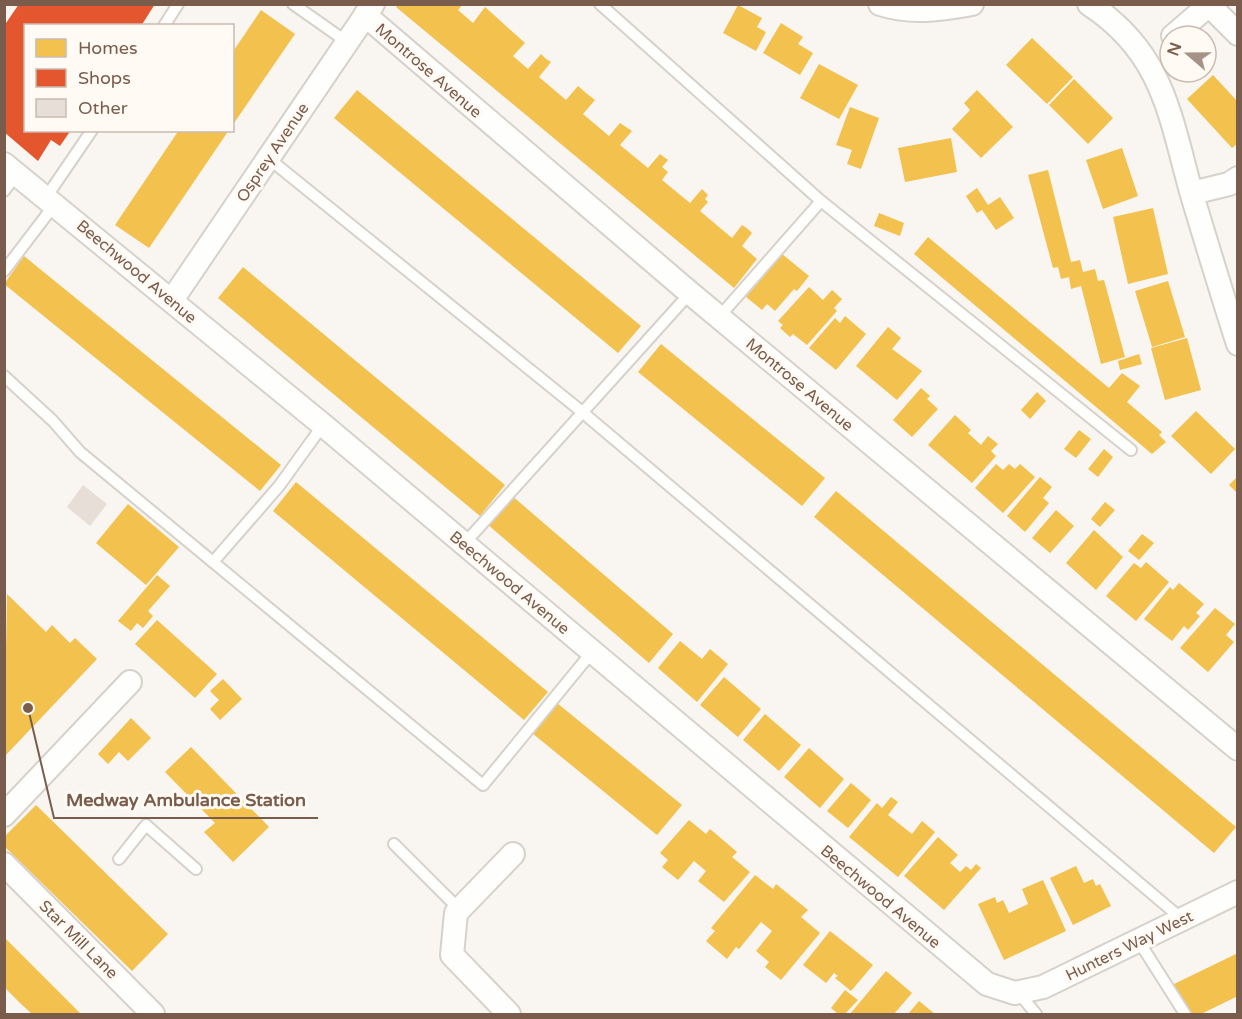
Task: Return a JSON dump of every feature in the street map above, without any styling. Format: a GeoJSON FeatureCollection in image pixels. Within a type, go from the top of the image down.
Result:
{"type":"FeatureCollection","features":[{"type":"Feature","properties":{"kind":"street"},"geometry":{"type":"LineString","coordinates":[[880,4],[897,9],[939,10],[972,4]]}},
{"type":"Feature","properties":{"kind":"street"},"geometry":{"type":"LineString","coordinates":[[1089,4],[1115,21],[1146,59],[1171,113],[1192,193],[1238,344]]}},
{"type":"Feature","properties":{"kind":"street"},"geometry":{"type":"LineString","coordinates":[[1187,24],[1209,5],[1238,34]]}},
{"type":"Feature","properties":{"kind":"street","name":"Osprey Avenue"},"geometry":{"type":"LineString","coordinates":[[172,300],[369,10]]}},
{"type":"Feature","properties":{"kind":"street","name":"Montrose Avenue"},"geometry":{"type":"LineString","coordinates":[[369,10],[690,293],[1238,749]]}},
{"type":"Feature","properties":{"kind":"street"},"geometry":{"type":"LineString","coordinates":[[1146,59],[1158,49]]}},
{"type":"Feature","properties":{"kind":"street","name":"Beechwood Avenue"},"geometry":{"type":"LineString","coordinates":[[9,176],[51,200],[172,300],[981,980],[996,989],[1017,992]]}},
{"type":"Feature","properties":{"kind":"street"},"geometry":{"type":"LineString","coordinates":[[1192,193],[1229,184],[1238,178]]}},
{"type":"Feature","properties":{"kind":"street"},"geometry":{"type":"LineString","coordinates":[[4,815],[130,682]]}},
{"type":"Feature","properties":{"kind":"street"},"geometry":{"type":"LineString","coordinates":[[509,1014],[452,955],[456,913],[513,854]]}},
{"type":"Feature","properties":{"kind":"street","name":"Star Mill Lane"},"geometry":{"type":"LineString","coordinates":[[4,864],[153,1014]]}},
{"type":"Feature","properties":{"kind":"street","name":"Hunters Way West"},"geometry":{"type":"LineString","coordinates":[[1017,992],[1058,980],[1238,892]]}},
{"type":"Feature","properties":{"kind":"lane"},"geometry":{"type":"LineString","coordinates":[[165,24],[178,4]]}},
{"type":"Feature","properties":{"kind":"lane"},"geometry":{"type":"LineString","coordinates":[[293,4],[347,42]]}},
{"type":"Feature","properties":{"kind":"lane"},"geometry":{"type":"LineString","coordinates":[[600,4],[821,201],[1131,450]]}},
{"type":"Feature","properties":{"kind":"lane"},"geometry":{"type":"LineString","coordinates":[[4,270],[51,200],[91,132]]}},
{"type":"Feature","properties":{"kind":"lane"},"geometry":{"type":"LineString","coordinates":[[268,158],[581,411],[1182,919]]}},
{"type":"Feature","properties":{"kind":"lane"},"geometry":{"type":"LineString","coordinates":[[719,317],[821,201]]}},
{"type":"Feature","properties":{"kind":"lane"},"geometry":{"type":"LineString","coordinates":[[464,544],[581,411],[690,293]]}},
{"type":"Feature","properties":{"kind":"lane"},"geometry":{"type":"LineString","coordinates":[[4,376],[53,421],[80,452],[483,784],[592,652]]}},
{"type":"Feature","properties":{"kind":"lane"},"geometry":{"type":"LineString","coordinates":[[213,562],[279,486],[323,425]]}},
{"type":"Feature","properties":{"kind":"lane"},"geometry":{"type":"LineString","coordinates":[[119,859],[146,825],[196,869]]}},
{"type":"Feature","properties":{"kind":"lane"},"geometry":{"type":"LineString","coordinates":[[394,844],[459,909]]}},
{"type":"Feature","properties":{"kind":"lane"},"geometry":{"type":"LineString","coordinates":[[1138,940],[1185,1014]]}},
{"type":"Feature","properties":{"kind":"lane"},"geometry":{"type":"LineString","coordinates":[[1017,992],[1036,1014]]}},
{"type":"Feature","properties":{"kind":"building: Homes"},"geometry":{"type":"Polygon","coordinates":[[[399,4],[463,4],[458,10],[473,23],[485,7],[525,43],[513,56],[528,69],[541,54],[551,62],[539,77],[566,100],[578,86],[595,100],[583,114],[609,136],[620,123],[632,131],[620,145],[648,168],[660,154],[668,160],[662,167],[668,172],[662,180],[690,203],[702,189],[708,195],[705,199],[708,202],[700,211],[732,238],[742,225],[748,229],[752,233],[742,246],[757,259],[734,288],[396,7],[399,4]]]}},
{"type":"Feature","properties":{"kind":"building: Homes"},"geometry":{"type":"Polygon","coordinates":[[[738,5],[762,18],[757,27],[766,32],[756,51],[723,33],[738,5]]]}},
{"type":"Feature","properties":{"kind":"building: Homes"},"geometry":{"type":"Polygon","coordinates":[[[261,10],[295,34],[234,123],[234,50],[261,10]]]}},
{"type":"Feature","properties":{"kind":"building: Homes"},"geometry":{"type":"Polygon","coordinates":[[[781,23],[803,37],[798,44],[813,53],[800,75],[763,53],[781,23]]]}},
{"type":"Feature","properties":{"kind":"building: Homes"},"geometry":{"type":"Polygon","coordinates":[[[1032,38],[1073,77],[1047,104],[1006,65],[1032,38]]]}},
{"type":"Feature","properties":{"kind":"building: Homes"},"geometry":{"type":"Polygon","coordinates":[[[819,64],[858,85],[839,119],[800,98],[819,64]]]}},
{"type":"Feature","properties":{"kind":"building: Homes"},"geometry":{"type":"Polygon","coordinates":[[[1074,79],[1113,118],[1088,144],[1049,105],[1074,79]]]}},
{"type":"Feature","properties":{"kind":"building: Homes"},"geometry":{"type":"Polygon","coordinates":[[[1218,80],[1238,102],[1238,143],[1232,148],[1187,99],[1203,84],[1218,84],[1218,80]]]}},
{"type":"Feature","properties":{"kind":"building: Homes"},"geometry":{"type":"Polygon","coordinates":[[[357,90],[641,326],[618,353],[334,118],[357,90]]]}},
{"type":"Feature","properties":{"kind":"building: Homes"},"geometry":{"type":"Polygon","coordinates":[[[977,90],[1013,127],[981,158],[952,129],[970,110],[964,103],[977,90]]]}},
{"type":"Feature","properties":{"kind":"building: Homes"},"geometry":{"type":"Polygon","coordinates":[[[850,107],[879,118],[861,169],[847,164],[852,150],[836,145],[850,107]]]}},
{"type":"Feature","properties":{"kind":"building: Homes"},"geometry":{"type":"Polygon","coordinates":[[[178,132],[228,132],[149,248],[115,225],[178,132]]]}},
{"type":"Feature","properties":{"kind":"building: Homes"},"geometry":{"type":"Polygon","coordinates":[[[951,138],[957,172],[905,182],[898,148],[951,138]]]}},
{"type":"Feature","properties":{"kind":"building: Homes"},"geometry":{"type":"Polygon","coordinates":[[[1122,148],[1138,196],[1103,209],[1086,160],[1122,148]]]}},
{"type":"Feature","properties":{"kind":"building: Homes"},"geometry":{"type":"Polygon","coordinates":[[[1048,170],[1071,262],[1080,260],[1083,272],[1095,269],[1098,281],[1104,280],[1125,357],[1101,364],[1081,286],[1071,289],[1069,277],[1061,279],[1058,267],[1053,268],[1028,175],[1048,170]]]}},
{"type":"Feature","properties":{"kind":"building: Homes"},"geometry":{"type":"Polygon","coordinates":[[[977,188],[988,205],[1000,197],[1014,218],[996,230],[982,210],[977,213],[966,196],[977,188]]]}},
{"type":"Feature","properties":{"kind":"building: Homes"},"geometry":{"type":"Polygon","coordinates":[[[1153,208],[1168,274],[1128,284],[1113,217],[1153,208]]]}},
{"type":"Feature","properties":{"kind":"building: Homes"},"geometry":{"type":"Polygon","coordinates":[[[879,213],[904,223],[900,236],[874,226],[879,213]]]}},
{"type":"Feature","properties":{"kind":"building: Homes"},"geometry":{"type":"Polygon","coordinates":[[[928,237],[1109,388],[1122,373],[1140,386],[1127,402],[1162,432],[1159,435],[1166,442],[1152,454],[914,254],[928,237]]]}},
{"type":"Feature","properties":{"kind":"building: Homes"},"geometry":{"type":"Polygon","coordinates":[[[782,254],[809,276],[797,291],[794,289],[775,311],[767,304],[762,310],[746,297],[782,254]]]}},
{"type":"Feature","properties":{"kind":"building: Homes"},"geometry":{"type":"Polygon","coordinates":[[[24,256],[281,465],[260,491],[4,284],[24,256]]]}},
{"type":"Feature","properties":{"kind":"building: Homes"},"geometry":{"type":"Polygon","coordinates":[[[243,267],[505,485],[480,516],[218,298],[243,267]]]}},
{"type":"Feature","properties":{"kind":"building: Homes"},"geometry":{"type":"Polygon","coordinates":[[[1168,281],[1185,337],[1152,347],[1135,291],[1168,281]]]}},
{"type":"Feature","properties":{"kind":"building: Homes"},"geometry":{"type":"Polygon","coordinates":[[[809,287],[823,300],[832,290],[842,299],[834,308],[837,311],[807,345],[793,334],[790,337],[780,328],[783,325],[778,321],[809,287]]]}},
{"type":"Feature","properties":{"kind":"building: Homes"},"geometry":{"type":"Polygon","coordinates":[[[845,316],[866,334],[836,370],[809,348],[835,318],[840,323],[845,316]]]}},
{"type":"Feature","properties":{"kind":"building: Homes"},"geometry":{"type":"Polygon","coordinates":[[[888,327],[901,338],[892,349],[922,371],[897,400],[856,366],[888,327]]]}},
{"type":"Feature","properties":{"kind":"building: Homes"},"geometry":{"type":"Polygon","coordinates":[[[1187,338],[1201,390],[1165,400],[1151,348],[1187,338]]]}},
{"type":"Feature","properties":{"kind":"building: Homes"},"geometry":{"type":"Polygon","coordinates":[[[661,344],[825,478],[802,506],[638,372],[661,344]]]}},
{"type":"Feature","properties":{"kind":"building: Homes"},"geometry":{"type":"Polygon","coordinates":[[[1139,354],[1142,364],[1120,370],[1118,361],[1139,354]]]}},
{"type":"Feature","properties":{"kind":"building: Homes"},"geometry":{"type":"Polygon","coordinates":[[[921,388],[930,396],[927,399],[938,409],[912,437],[893,420],[921,388]]]}},
{"type":"Feature","properties":{"kind":"building: Homes"},"geometry":{"type":"Polygon","coordinates":[[[1037,392],[1046,401],[1030,419],[1021,410],[1037,392]]]}},
{"type":"Feature","properties":{"kind":"building: Homes"},"geometry":{"type":"Polygon","coordinates":[[[1196,411],[1235,449],[1211,474],[1171,436],[1196,411]]]}},
{"type":"Feature","properties":{"kind":"building: Homes"},"geometry":{"type":"Polygon","coordinates":[[[955,415],[971,430],[968,433],[981,445],[988,436],[998,444],[991,451],[996,456],[972,483],[928,445],[955,415]]]}},
{"type":"Feature","properties":{"kind":"building: Homes"},"geometry":{"type":"Polygon","coordinates":[[[1079,430],[1091,439],[1076,458],[1064,449],[1079,430]]]}},
{"type":"Feature","properties":{"kind":"building: Homes"},"geometry":{"type":"Polygon","coordinates":[[[1104,449],[1113,457],[1098,477],[1088,469],[1104,449]]]}},
{"type":"Feature","properties":{"kind":"building: Homes"},"geometry":{"type":"Polygon","coordinates":[[[996,464],[1003,470],[1009,464],[1015,469],[1020,464],[1035,477],[1003,513],[975,488],[996,464]]]}},
{"type":"Feature","properties":{"kind":"building: Homes"},"geometry":{"type":"Polygon","coordinates":[[[1238,476],[1238,494],[1229,485],[1238,476]]]}},
{"type":"Feature","properties":{"kind":"building: Homes"},"geometry":{"type":"Polygon","coordinates":[[[1040,477],[1052,487],[1043,498],[1049,503],[1025,532],[1007,516],[1040,477]]]}},
{"type":"Feature","properties":{"kind":"building: Homes"},"geometry":{"type":"Polygon","coordinates":[[[296,482],[548,692],[524,720],[273,511],[296,482]]]}},
{"type":"Feature","properties":{"kind":"building: Homes"},"geometry":{"type":"Polygon","coordinates":[[[836,491],[1236,827],[1214,853],[814,517],[836,491]]]}},
{"type":"Feature","properties":{"kind":"building: Homes"},"geometry":{"type":"Polygon","coordinates":[[[511,495],[673,634],[649,663],[487,524],[511,495]]]}},
{"type":"Feature","properties":{"kind":"building: Homes"},"geometry":{"type":"Polygon","coordinates":[[[1105,502],[1115,510],[1100,527],[1091,519],[1105,502]]]}},
{"type":"Feature","properties":{"kind":"building: Homes"},"geometry":{"type":"Polygon","coordinates":[[[128,504],[179,547],[146,585],[96,543],[128,504]]]}},
{"type":"Feature","properties":{"kind":"building: Homes"},"geometry":{"type":"Polygon","coordinates":[[[1056,510],[1074,526],[1050,553],[1032,538],[1056,510]]]}},
{"type":"Feature","properties":{"kind":"building: Homes"},"geometry":{"type":"Polygon","coordinates":[[[1094,530],[1123,557],[1096,590],[1066,563],[1094,530]]]}},
{"type":"Feature","properties":{"kind":"building: Homes"},"geometry":{"type":"Polygon","coordinates":[[[1142,534],[1154,543],[1139,560],[1128,551],[1142,534]]]}},
{"type":"Feature","properties":{"kind":"building: Homes"},"geometry":{"type":"Polygon","coordinates":[[[1146,562],[1169,582],[1136,621],[1106,596],[1134,563],[1141,568],[1146,562]]]}},
{"type":"Feature","properties":{"kind":"building: Homes"},"geometry":{"type":"Polygon","coordinates":[[[157,575],[170,586],[148,611],[153,616],[143,628],[137,623],[131,631],[118,621],[157,575]]]}},
{"type":"Feature","properties":{"kind":"building: Homes"},"geometry":{"type":"Polygon","coordinates":[[[1179,583],[1204,604],[1196,613],[1200,616],[1188,630],[1184,626],[1172,641],[1144,619],[1170,587],[1173,590],[1179,583]]]}},
{"type":"Feature","properties":{"kind":"building: Homes"},"geometry":{"type":"Polygon","coordinates":[[[7,594],[46,632],[52,625],[70,643],[75,638],[97,659],[4,757],[7,594]]]}},
{"type":"Feature","properties":{"kind":"building: Homes"},"geometry":{"type":"Polygon","coordinates":[[[1215,608],[1235,624],[1226,635],[1234,642],[1208,672],[1180,648],[1215,608]]]}},
{"type":"Feature","properties":{"kind":"building: Homes"},"geometry":{"type":"Polygon","coordinates":[[[157,620],[217,674],[195,698],[135,644],[157,620]]]}},
{"type":"Feature","properties":{"kind":"building: Homes"},"geometry":{"type":"Polygon","coordinates":[[[680,641],[702,659],[710,649],[728,664],[697,702],[658,668],[680,641]]]}},
{"type":"Feature","properties":{"kind":"building: Homes"},"geometry":{"type":"Polygon","coordinates":[[[724,677],[761,709],[738,737],[700,705],[724,677]]]}},
{"type":"Feature","properties":{"kind":"building: Homes"},"geometry":{"type":"Polygon","coordinates":[[[223,679],[242,699],[220,720],[210,709],[219,700],[210,691],[223,679]]]}},
{"type":"Feature","properties":{"kind":"building: Homes"},"geometry":{"type":"Polygon","coordinates":[[[557,703],[682,805],[657,835],[532,733],[557,703]]]}},
{"type":"Feature","properties":{"kind":"building: Homes"},"geometry":{"type":"Polygon","coordinates":[[[765,714],[801,745],[779,771],[743,740],[765,714]]]}},
{"type":"Feature","properties":{"kind":"building: Homes"},"geometry":{"type":"Polygon","coordinates":[[[131,718],[151,738],[128,761],[119,752],[108,764],[98,754],[131,718]]]}},
{"type":"Feature","properties":{"kind":"building: Homes"},"geometry":{"type":"Polygon","coordinates":[[[191,747],[269,827],[233,862],[204,832],[215,823],[165,772],[191,747]]]}},
{"type":"Feature","properties":{"kind":"building: Homes"},"geometry":{"type":"Polygon","coordinates":[[[809,748],[844,779],[820,808],[784,777],[809,748]]]}},
{"type":"Feature","properties":{"kind":"building: Homes"},"geometry":{"type":"Polygon","coordinates":[[[851,783],[871,800],[848,828],[827,811],[851,783]]]}},
{"type":"Feature","properties":{"kind":"building: Homes"},"geometry":{"type":"Polygon","coordinates":[[[891,797],[898,802],[888,815],[912,834],[922,821],[935,832],[898,877],[849,837],[877,803],[882,808],[891,797]]]}},
{"type":"Feature","properties":{"kind":"building: Homes"},"geometry":{"type":"Polygon","coordinates":[[[36,805],[168,934],[132,971],[4,846],[4,837],[36,805]]]}},
{"type":"Feature","properties":{"kind":"building: Homes"},"geometry":{"type":"Polygon","coordinates":[[[689,820],[706,834],[710,829],[723,840],[737,852],[732,857],[750,872],[724,902],[698,881],[706,871],[694,861],[678,880],[662,867],[668,860],[660,853],[689,820]]]}},
{"type":"Feature","properties":{"kind":"building: Homes"},"geometry":{"type":"Polygon","coordinates":[[[938,837],[958,855],[950,863],[960,872],[966,866],[971,870],[976,864],[981,868],[944,910],[904,876],[938,837]]]}},
{"type":"Feature","properties":{"kind":"building: Homes"},"geometry":{"type":"Polygon","coordinates":[[[1076,866],[1084,883],[1093,879],[1096,886],[1100,884],[1111,906],[1073,925],[1050,878],[1076,866]]]}},
{"type":"Feature","properties":{"kind":"building: Homes"},"geometry":{"type":"Polygon","coordinates":[[[755,875],[773,889],[776,884],[808,910],[801,917],[820,933],[781,980],[765,967],[769,962],[756,951],[772,931],[761,922],[739,949],[736,947],[727,959],[706,941],[715,931],[711,928],[755,875]]]}},
{"type":"Feature","properties":{"kind":"building: Homes"},"geometry":{"type":"Polygon","coordinates":[[[1043,880],[1066,931],[1004,960],[978,904],[995,897],[997,903],[1003,900],[1009,913],[1028,904],[1022,889],[1043,880]]]}},
{"type":"Feature","properties":{"kind":"building: Homes"},"geometry":{"type":"Polygon","coordinates":[[[830,931],[873,965],[851,991],[835,978],[838,976],[834,973],[826,983],[803,965],[830,931]]]}},
{"type":"Feature","properties":{"kind":"building: Homes"},"geometry":{"type":"Polygon","coordinates":[[[4,937],[81,1014],[32,1014],[4,987],[4,937]]]}},
{"type":"Feature","properties":{"kind":"building: Homes"},"geometry":{"type":"Polygon","coordinates":[[[1238,953],[1238,996],[1201,1014],[1186,1014],[1172,985],[1238,953]]]}},
{"type":"Feature","properties":{"kind":"building: Homes"},"geometry":{"type":"Polygon","coordinates":[[[886,971],[912,993],[894,1014],[850,1014],[886,971]]]}},
{"type":"Feature","properties":{"kind":"building: Homes"},"geometry":{"type":"Polygon","coordinates":[[[845,990],[858,1000],[845,1014],[838,1014],[831,1008],[845,990]]]}},
{"type":"Feature","properties":{"kind":"building: Homes"},"geometry":{"type":"Polygon","coordinates":[[[919,1001],[935,1014],[908,1014],[919,1001]]]}},
{"type":"Feature","properties":{"kind":"building: Shops"},"geometry":{"type":"Polygon","coordinates":[[[19,4],[155,4],[142,24],[24,24],[24,132],[70,132],[60,146],[51,140],[38,161],[4,132],[4,26],[19,4]]]}},
{"type":"Feature","properties":{"kind":"building: Other"},"geometry":{"type":"Polygon","coordinates":[[[83,485],[107,504],[90,526],[67,507],[83,485]]]}},
{"type":"Feature","properties":{"kind":"place","name":"Medway Ambulance Station"},"geometry":{"type":"Point","coordinates":[28,708]}}]}
